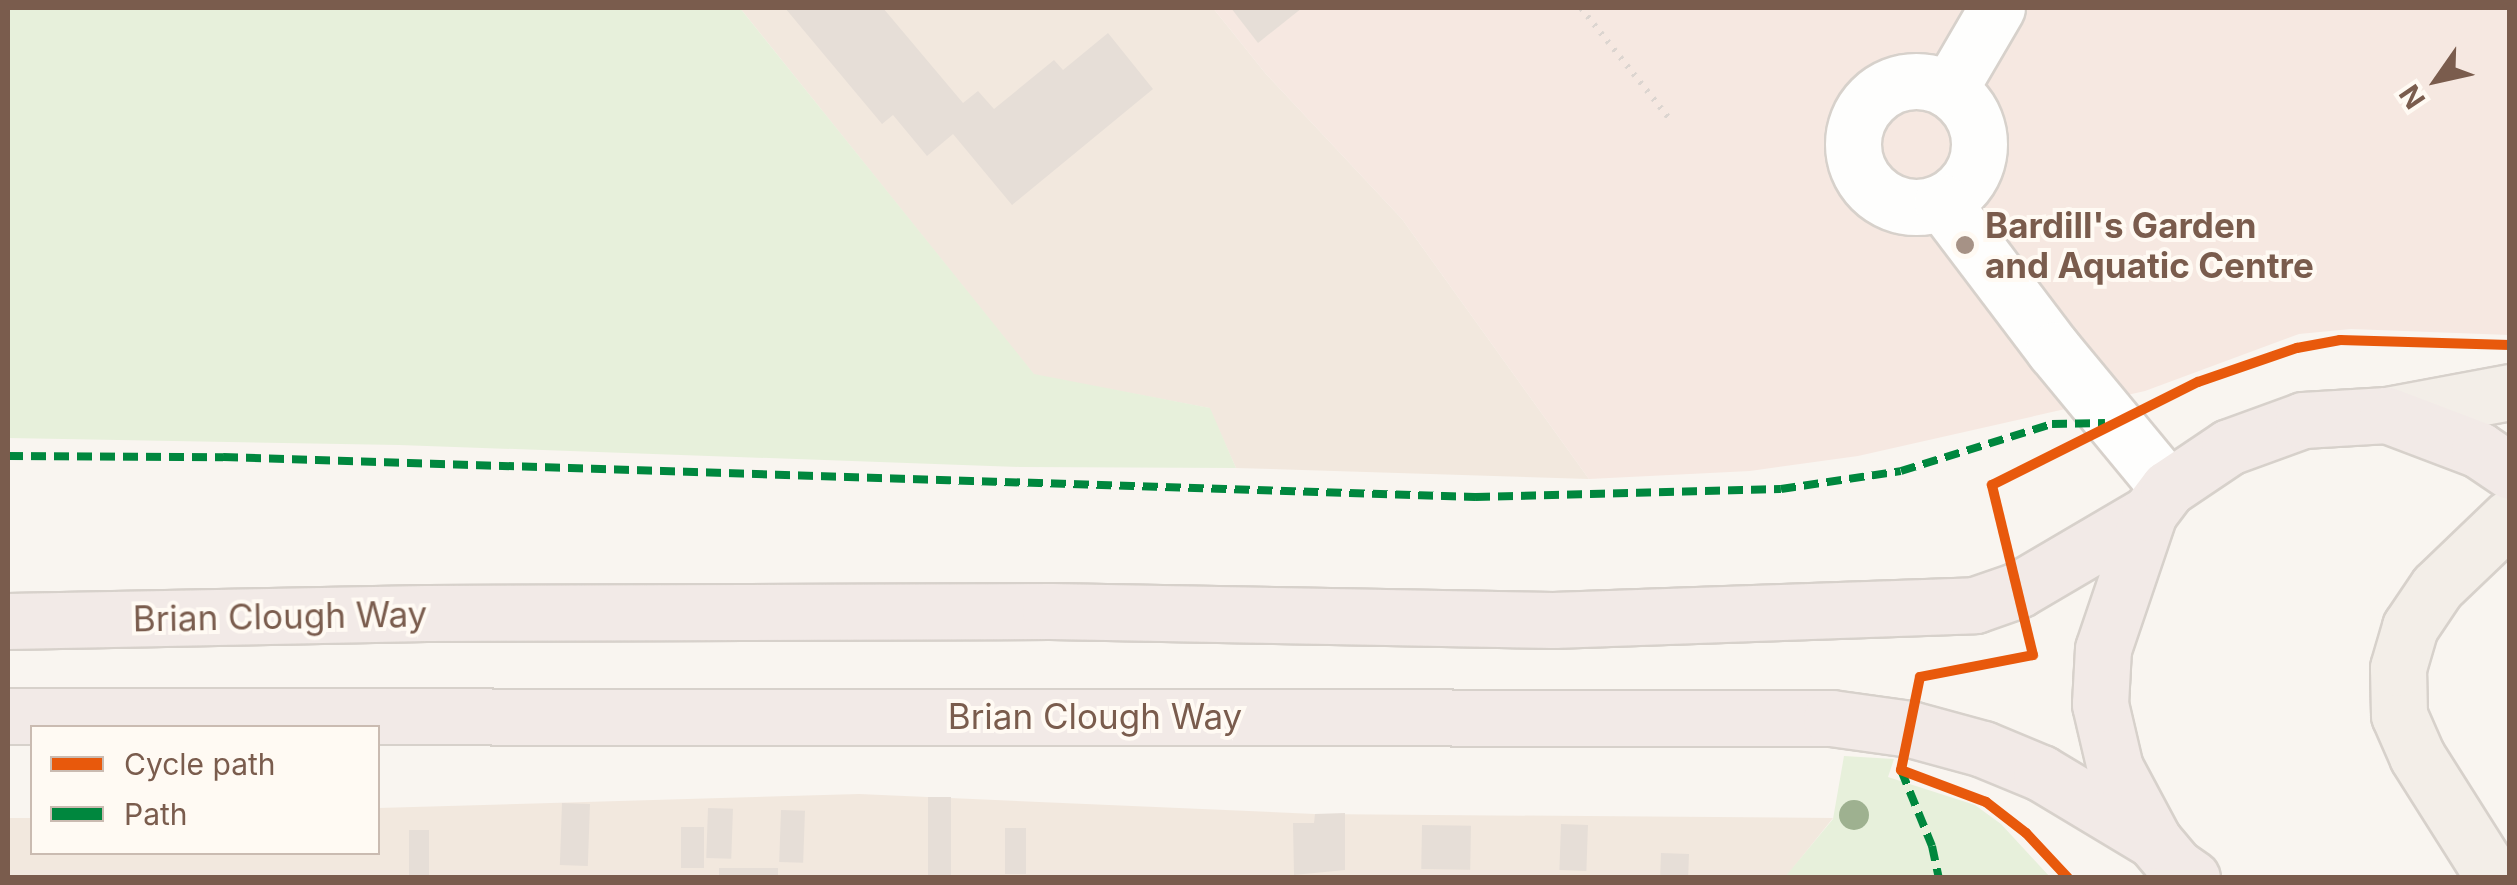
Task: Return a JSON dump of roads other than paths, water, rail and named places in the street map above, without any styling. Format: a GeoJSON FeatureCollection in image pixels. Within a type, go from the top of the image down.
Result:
{"type":"FeatureCollection","features":[{"type":"Feature","properties":{"kind":"highway","name":"Brian Clough Way"},"geometry":{"type":"LineString","coordinates":[[8,621],[446,613],[1050,611],[1553,620],[1975,605],[2018,590],[2159,501],[2228,447],[2303,420],[2387,415]]}},
{"type":"Feature","properties":{"kind":"highway"},"geometry":{"type":"LineString","coordinates":[[2387,415],[2479,450],[2510,470]]}},
{"type":"Feature","properties":{"kind":"highway"},"geometry":{"type":"LineString","coordinates":[[2159,501],[2103,649],[2100,704],[2115,768],[2175,865]]}},
{"type":"Feature","properties":{"kind":"highway","name":"Brian Clough Way"},"geometry":{"type":"LineString","coordinates":[[8,716],[1831,718],[1910,729],[1983,749],[2041,773],[2175,865]]}},
{"type":"Feature","properties":{"kind":"main road"},"geometry":{"type":"LineString","coordinates":[[2387,415],[2510,392]]}},
{"type":"Feature","properties":{"kind":"main road"},"geometry":{"type":"LineString","coordinates":[[2494,878],[2417,756],[2399,714],[2398,668],[2410,627],[2437,587],[2510,517]]}},
{"type":"Feature","properties":{"kind":"lane"},"geometry":{"type":"LineString","coordinates":[[1950,90],[1997,8]]}},
{"type":"Feature","properties":{"kind":"lane"},"geometry":{"type":"LineString","coordinates":[[1910,80],[1930,82],[1950,90],[1966,104],[1980,142],[1968,181],[1942,202],[1916,208],[1874,192],[1858,170],[1853,134],[1872,97],[1890,86],[1910,80]]}},
{"type":"Feature","properties":{"kind":"lane"},"geometry":{"type":"LineString","coordinates":[[1942,202],[2054,350],[2159,501]]}},
{"type":"Feature","properties":{"kind":"place","name":"Bardill's Garden and Aquatic Centre"},"geometry":{"type":"Point","coordinates":[1965,245]}}]}
